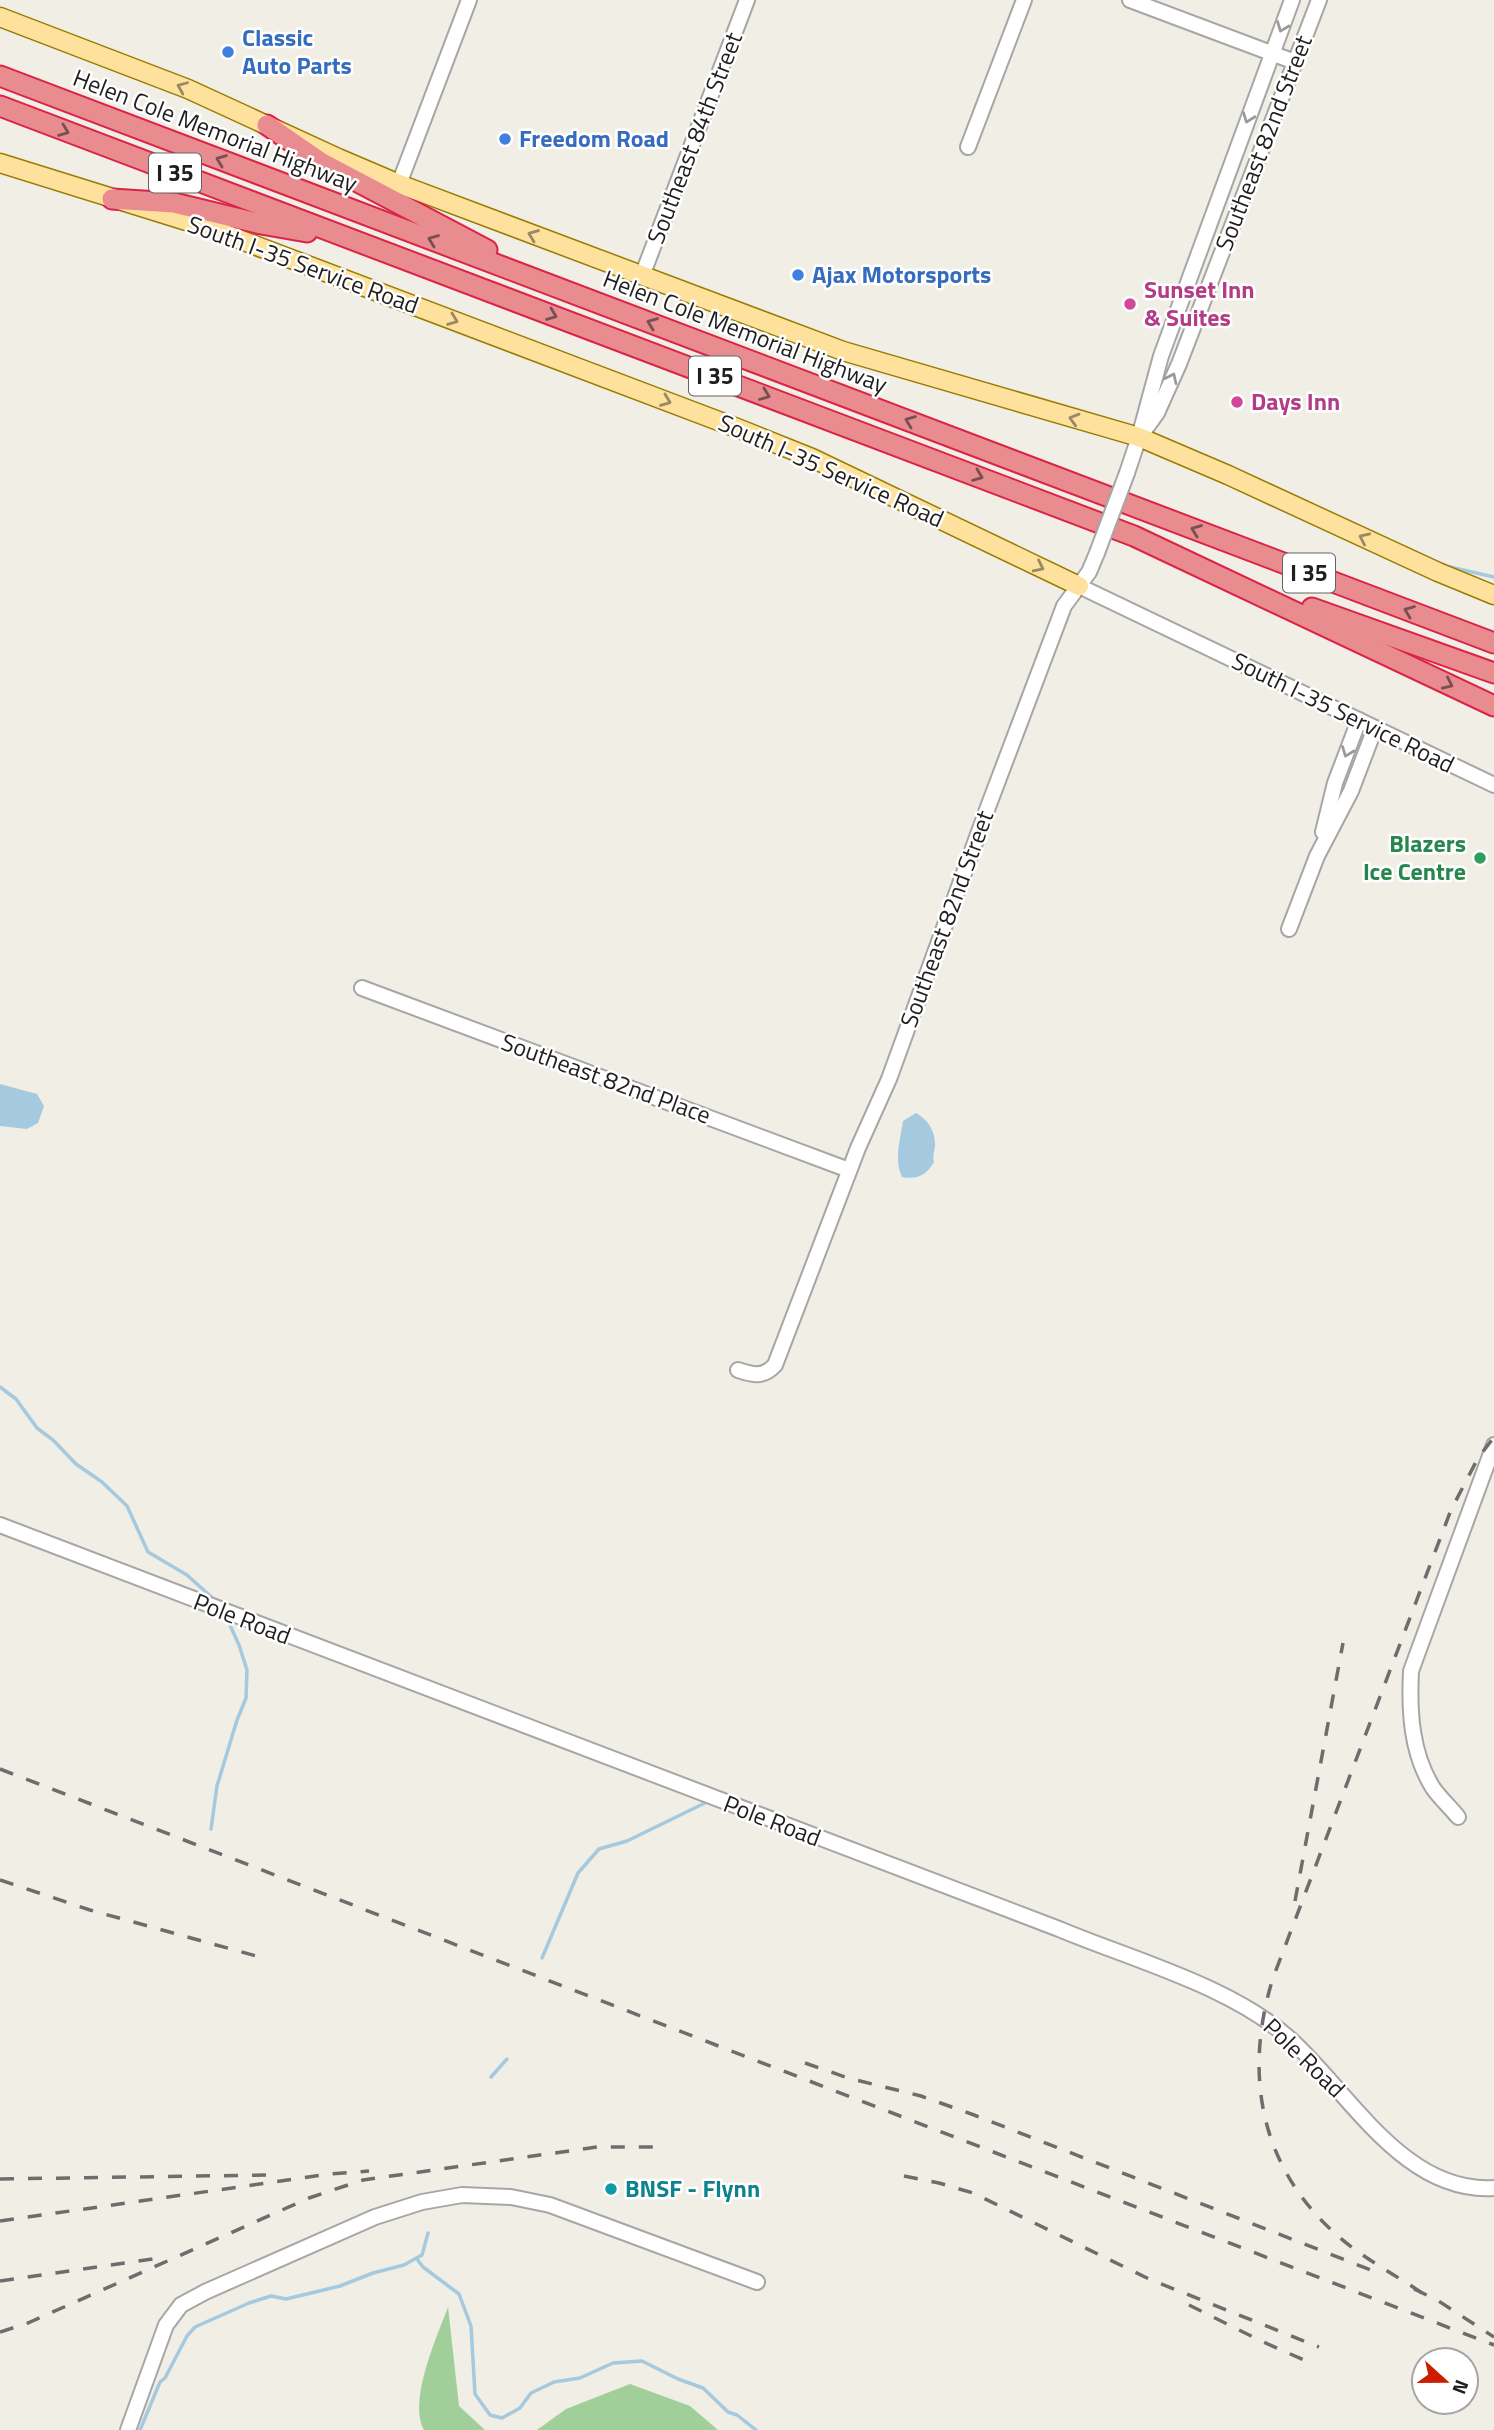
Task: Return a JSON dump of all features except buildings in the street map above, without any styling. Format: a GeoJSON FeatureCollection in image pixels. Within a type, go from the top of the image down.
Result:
{"type":"FeatureCollection","features":[{"type":"Feature","properties":{"kind":"highway","name":"Helen Cole Memorial Highway"},"geometry":{"type":"LineString","coordinates":[[0,76],[1494,643]]}},
{"type":"Feature","properties":{"kind":"highway","name":"I 35"},"geometry":{"type":"LineString","coordinates":[[0,106],[1134,536],[1209,572],[1494,673]]}},
{"type":"Feature","properties":{"kind":"highway"},"geometry":{"type":"LineString","coordinates":[[267,125],[322,163],[566,290]]}},
{"type":"Feature","properties":{"kind":"highway"},"geometry":{"type":"LineString","coordinates":[[112,199],[174,203],[261,224],[351,239]]}},
{"type":"Feature","properties":{"kind":"highway"},"geometry":{"type":"LineString","coordinates":[[1209,572],[1494,706]]}},
{"type":"Feature","properties":{"kind":"main road"},"geometry":{"type":"LineString","coordinates":[[0,17],[168,81],[399,184],[843,351],[1139,438],[1219,471],[1494,595]]}},
{"type":"Feature","properties":{"kind":"main road","name":"South I-35 Service Road"},"geometry":{"type":"LineString","coordinates":[[0,163],[212,229],[737,428],[812,458],[1079,586]]}},
{"type":"Feature","properties":{"kind":"street"},"geometry":{"type":"LineString","coordinates":[[399,184],[469,0]]}},
{"type":"Feature","properties":{"kind":"street","name":"Southeast 84th Street"},"geometry":{"type":"LineString","coordinates":[[642,276],[747,0]]}},
{"type":"Feature","properties":{"kind":"street"},"geometry":{"type":"LineString","coordinates":[[968,147],[1024,0]]}},
{"type":"Feature","properties":{"kind":"street"},"geometry":{"type":"LineString","coordinates":[[1130,0],[1295,62]]}},
{"type":"Feature","properties":{"kind":"street","name":"Southeast 82nd Street"},"geometry":{"type":"LineString","coordinates":[[738,1370],[758,1375],[775,1365],[849,1170],[889,1079],[1065,606],[1089,572],[1097,553],[1139,438],[1161,356],[1292,0]]}},
{"type":"Feature","properties":{"kind":"street","name":"Southeast 82nd Street"},"geometry":{"type":"LineString","coordinates":[[1139,438],[1157,413],[1179,364],[1319,0]]}},
{"type":"Feature","properties":{"kind":"street","name":"South I-35 Service Road"},"geometry":{"type":"LineString","coordinates":[[1079,586],[1491,783]]}},
{"type":"Feature","properties":{"kind":"street"},"geometry":{"type":"LineString","coordinates":[[1317,856],[1335,783],[1359,720]]}},
{"type":"Feature","properties":{"kind":"street"},"geometry":{"type":"LineString","coordinates":[[1289,929],[1317,856],[1351,790],[1375,727]]}},
{"type":"Feature","properties":{"kind":"street","name":"Southeast 82nd Place"},"geometry":{"type":"LineString","coordinates":[[362,988],[849,1170]]}},
{"type":"Feature","properties":{"kind":"street"},"geometry":{"type":"LineString","coordinates":[[1458,1817],[1434,1788],[1418,1751],[1409,1706],[1411,1671],[1494,1446]]}},
{"type":"Feature","properties":{"kind":"street","name":"Pole Road"},"geometry":{"type":"LineString","coordinates":[[0,1525],[190,1600],[1059,1929],[1222,1995],[1273,2024],[1301,2050],[1369,2124],[1419,2166],[1459,2187],[1494,2188]]}},
{"type":"Feature","properties":{"kind":"street"},"geometry":{"type":"LineString","coordinates":[[128,2430],[166,2325],[181,2305],[365,2222],[422,2202],[462,2195],[532,2200],[757,2282]]}},
{"type":"Feature","properties":{"kind":"green space"},"geometry":{"type":"Polygon","coordinates":[[[448,2307],[459,2406],[485,2430],[424,2430],[420,2417],[419,2402],[426,2368],[448,2307]]]}},
{"type":"Feature","properties":{"kind":"green space"},"geometry":{"type":"Polygon","coordinates":[[[630,2384],[690,2406],[718,2430],[537,2430],[566,2409],[630,2384]]]}},
{"type":"Feature","properties":{"kind":"water"},"geometry":{"type":"Polygon","coordinates":[[[0,1084],[37,1094],[44,1106],[38,1123],[27,1129],[0,1126],[0,1084]]]}},
{"type":"Feature","properties":{"kind":"water"},"geometry":{"type":"Polygon","coordinates":[[[916,1113],[924,1118],[934,1134],[934,1162],[921,1176],[902,1177],[898,1157],[903,1121],[916,1113]]]}},
{"type":"Feature","properties":{"kind":"waterway"},"geometry":{"type":"LineString","coordinates":[[1450,567],[1494,577]]}},
{"type":"Feature","properties":{"kind":"waterway"},"geometry":{"type":"LineString","coordinates":[[0,1387],[16,1399],[37,1428],[127,1506],[148,1552],[187,1575],[217,1602]]}},
{"type":"Feature","properties":{"kind":"waterway"},"geometry":{"type":"LineString","coordinates":[[211,1829],[217,1786],[246,1698],[247,1670],[229,1623]]}},
{"type":"Feature","properties":{"kind":"waterway"},"geometry":{"type":"LineString","coordinates":[[542,1958],[578,1873],[599,1849],[627,1841],[709,1801]]}},
{"type":"Feature","properties":{"kind":"waterway"},"geometry":{"type":"LineString","coordinates":[[491,2077],[507,2059]]}},
{"type":"Feature","properties":{"kind":"waterway"},"geometry":{"type":"LineString","coordinates":[[140,2430],[160,2382],[195,2327],[271,2296],[286,2299],[340,2286],[404,2265],[422,2255],[428,2233]]}},
{"type":"Feature","properties":{"kind":"waterway"},"geometry":{"type":"LineString","coordinates":[[417,2259],[423,2267],[459,2294],[471,2326],[475,2394],[490,2415],[502,2418],[520,2408],[531,2393],[554,2382],[580,2378],[613,2363],[642,2361],[703,2388],[728,2412],[737,2415],[756,2430]]}},
{"type":"Feature","properties":{"kind":"railway"},"geometry":{"type":"LineString","coordinates":[[1422,2293],[1368,2259],[1338,2236],[1312,2209],[1291,2180],[1275,2150],[1265,2118],[1260,2084],[1260,2049],[1264,2014],[1273,1978],[1451,1510],[1478,1458],[1494,1437]]}},
{"type":"Feature","properties":{"kind":"railway"},"geometry":{"type":"LineString","coordinates":[[1295,1901],[1343,1643]]}},
{"type":"Feature","properties":{"kind":"railway"},"geometry":{"type":"LineString","coordinates":[[0,1769],[1494,2345]]}},
{"type":"Feature","properties":{"kind":"railway"},"geometry":{"type":"LineString","coordinates":[[0,1880],[90,1910],[267,1959]]}},
{"type":"Feature","properties":{"kind":"railway"},"geometry":{"type":"LineString","coordinates":[[805,2063],[848,2078],[921,2096],[974,2115],[1376,2272]]}},
{"type":"Feature","properties":{"kind":"railway"},"geometry":{"type":"LineString","coordinates":[[0,2332],[28,2323],[309,2198],[363,2180],[597,2147],[654,2147]]}},
{"type":"Feature","properties":{"kind":"railway"},"geometry":{"type":"LineString","coordinates":[[0,2221],[330,2174],[369,2171]]}},
{"type":"Feature","properties":{"kind":"railway"},"geometry":{"type":"LineString","coordinates":[[0,2179],[266,2175]]}},
{"type":"Feature","properties":{"kind":"railway"},"geometry":{"type":"LineString","coordinates":[[904,2176],[973,2193],[1149,2279],[1319,2347]]}},
{"type":"Feature","properties":{"kind":"railway"},"geometry":{"type":"LineString","coordinates":[[0,2281],[159,2258]]}},
{"type":"Feature","properties":{"kind":"railway"},"geometry":{"type":"LineString","coordinates":[[1414,2289],[1437,2300],[1494,2337]]}},
{"type":"Feature","properties":{"kind":"railway"},"geometry":{"type":"LineString","coordinates":[[1189,2305],[1313,2364]]}},
{"type":"Feature","properties":{"kind":"place","name":"Classic Auto Parts"},"geometry":{"type":"Point","coordinates":[228,52]}},
{"type":"Feature","properties":{"kind":"place","name":"Freedom Road"},"geometry":{"type":"Point","coordinates":[505,139]}},
{"type":"Feature","properties":{"kind":"place","name":"Ajax Motorsports"},"geometry":{"type":"Point","coordinates":[798,275]}},
{"type":"Feature","properties":{"kind":"place","name":"Sunset Inn & Suites"},"geometry":{"type":"Point","coordinates":[1130,304]}},
{"type":"Feature","properties":{"kind":"place","name":"Days Inn"},"geometry":{"type":"Point","coordinates":[1237,402]}},
{"type":"Feature","properties":{"kind":"place","name":"Blazers Ice Centre"},"geometry":{"type":"Point","coordinates":[1480,858]}},
{"type":"Feature","properties":{"kind":"place","name":"BNSF - Flynn"},"geometry":{"type":"Point","coordinates":[611,2189]}}]}
